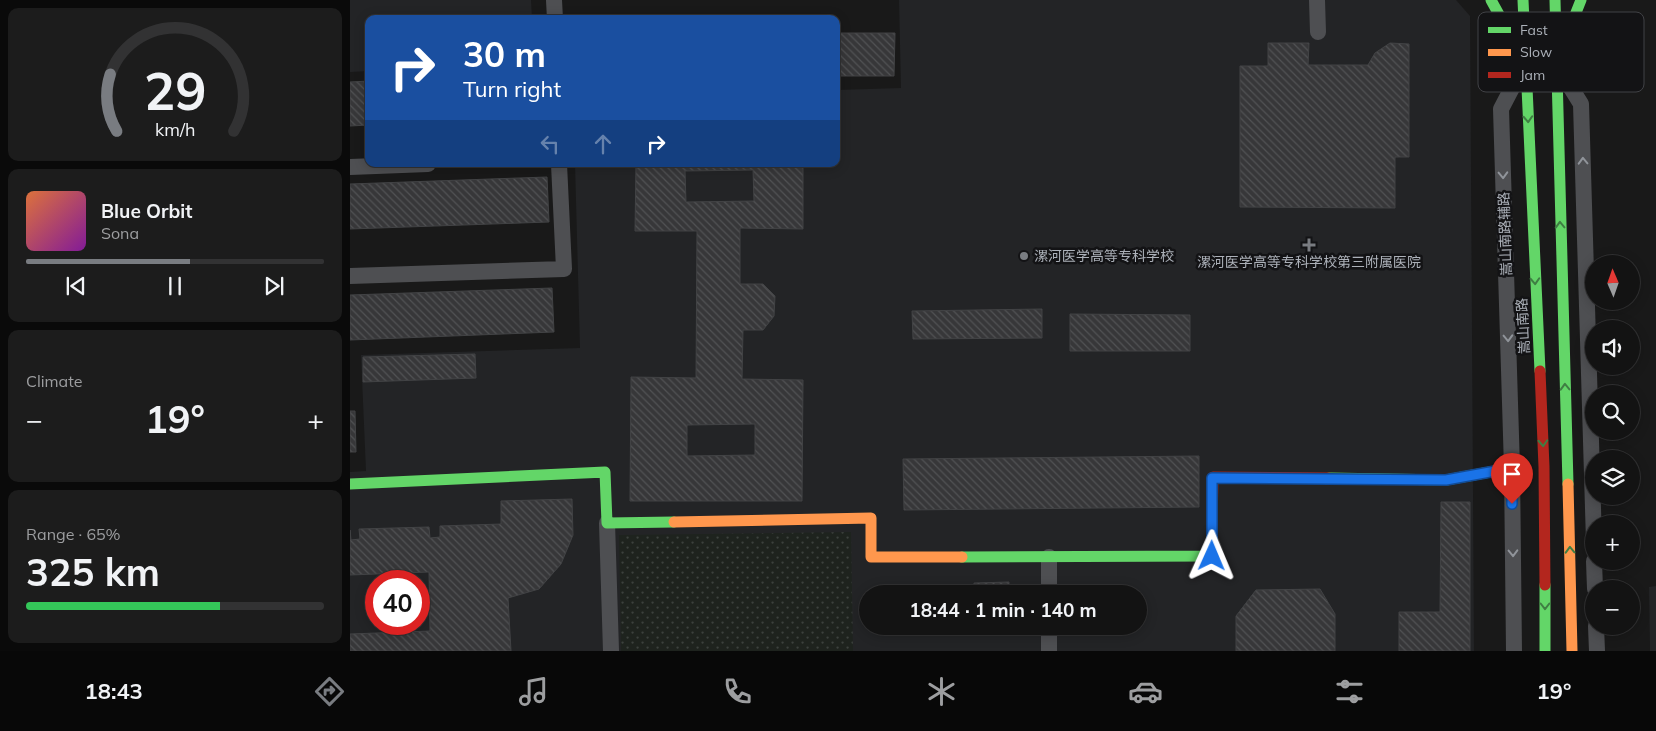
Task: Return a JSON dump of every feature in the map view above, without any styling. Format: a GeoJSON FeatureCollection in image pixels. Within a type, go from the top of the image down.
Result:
{"type":"FeatureCollection","features":[{"type":"Feature","properties":{"kind":"main road"},"geometry":{"type":"LineString","coordinates":[[1491,0],[1498,12]]}},
{"type":"Feature","properties":{"kind":"main road"},"geometry":{"type":"LineString","coordinates":[[1576,12],[1581,0]]}},
{"type":"Feature","properties":{"kind":"main road","name":"嵩山南路"},"geometry":{"type":"LineString","coordinates":[[1527,92],[1544,467],[1545,651]]}},
{"type":"Feature","properties":{"kind":"main road"},"geometry":{"type":"LineString","coordinates":[[1557,92],[1572,651]]}},
{"type":"Feature","properties":{"kind":"main road"},"geometry":{"type":"LineString","coordinates":[[350,484],[605,472],[607,523],[871,518],[871,557],[1212,556],[1212,478],[1446,480],[1512,468]]}},
{"type":"Feature","properties":{"kind":"street"},"geometry":{"type":"LineString","coordinates":[[554,0],[555,15]]}},
{"type":"Feature","properties":{"kind":"street"},"geometry":{"type":"LineString","coordinates":[[1317,0],[1318,32]]}},
{"type":"Feature","properties":{"kind":"street","name":"嵩山南路辅路"},"geometry":{"type":"LineString","coordinates":[[1510,92],[1501,109],[1512,468],[1514,651]]}},
{"type":"Feature","properties":{"kind":"street"},"geometry":{"type":"LineString","coordinates":[[1574,92],[1581,104],[1593,515]]}},
{"type":"Feature","properties":{"kind":"street"},"geometry":{"type":"LineString","coordinates":[[350,167],[365,166]]}},
{"type":"Feature","properties":{"kind":"street"},"geometry":{"type":"LineString","coordinates":[[350,276],[564,269],[559,167]]}},
{"type":"Feature","properties":{"kind":"street"},"geometry":{"type":"LineString","coordinates":[[607,523],[611,651]]}},
{"type":"Feature","properties":{"kind":"street"},"geometry":{"type":"LineString","coordinates":[[1049,557],[1049,585]]}},
{"type":"Feature","properties":{"kind":"street"},"geometry":{"type":"LineString","coordinates":[[1049,635],[1049,651]]}},
{"type":"Feature","properties":{"kind":"street"},"geometry":{"type":"LineString","coordinates":[[1596,635],[1597,651]]}},
{"type":"Feature","properties":{"kind":"shaded area"},"geometry":{"type":"Polygon","coordinates":[[[350,0],[531,0],[532,15],[365,15],[365,71],[350,72],[350,0]]]}},
{"type":"Feature","properties":{"kind":"shaded area","name":"漯河医学高等专科学校"},"geometry":{"type":"Polygon","coordinates":[[[899,0],[1456,0],[1470,16],[1474,651],[350,651],[350,472],[366,471],[361,355],[580,348],[575,167],[840,167],[840,90],[901,88],[899,0]]]}},
{"type":"Feature","properties":{"kind":"shaded area"},"geometry":{"type":"Polygon","coordinates":[[[851,532],[853,651],[621,651],[619,535],[851,532]]]}},
{"type":"Feature","properties":{"kind":"shaded area"},"geometry":{"type":"Polygon","coordinates":[[[1656,586],[1656,651],[1650,651],[1649,587],[1656,586]]]}},
{"type":"Feature","properties":{"kind":"building"},"geometry":{"type":"Polygon","coordinates":[[[840,33],[895,33],[894,76],[840,76],[840,33]]]}},
{"type":"Feature","properties":{"kind":"building"},"geometry":{"type":"Polygon","coordinates":[[[1268,43],[1309,43],[1308,65],[1368,65],[1375,53],[1390,43],[1409,44],[1409,157],[1395,157],[1395,208],[1240,207],[1240,66],[1268,66],[1268,43]]]}},
{"type":"Feature","properties":{"kind":"building"},"geometry":{"type":"Polygon","coordinates":[[[365,81],[365,125],[350,126],[350,82],[365,81]]]}},
{"type":"Feature","properties":{"kind":"building"},"geometry":{"type":"Polygon","coordinates":[[[636,167],[803,167],[803,229],[740,228],[740,284],[763,284],[775,296],[774,316],[763,330],[743,330],[742,379],[803,380],[802,501],[630,501],[631,377],[696,378],[697,231],[635,231],[636,167]],[[753,170],[685,171],[686,202],[754,201],[753,170]],[[755,424],[687,425],[687,456],[755,455],[755,424]]]}},
{"type":"Feature","properties":{"kind":"building"},"geometry":{"type":"Polygon","coordinates":[[[547,177],[549,222],[350,229],[350,184],[547,177]]]}},
{"type":"Feature","properties":{"kind":"building"},"geometry":{"type":"Polygon","coordinates":[[[552,288],[554,332],[350,340],[350,295],[552,288]]]}},
{"type":"Feature","properties":{"kind":"building"},"geometry":{"type":"Polygon","coordinates":[[[1042,309],[1042,338],[913,339],[912,311],[1042,309]]]}},
{"type":"Feature","properties":{"kind":"building"},"geometry":{"type":"Polygon","coordinates":[[[1070,314],[1190,315],[1190,351],[1070,351],[1070,314]]]}},
{"type":"Feature","properties":{"kind":"building"},"geometry":{"type":"Polygon","coordinates":[[[475,354],[476,378],[363,382],[363,357],[475,354]]]}},
{"type":"Feature","properties":{"kind":"building"},"geometry":{"type":"Polygon","coordinates":[[[350,411],[355,411],[356,452],[350,452],[350,411]]]}},
{"type":"Feature","properties":{"kind":"building"},"geometry":{"type":"Polygon","coordinates":[[[1199,456],[1199,507],[904,510],[903,459],[1199,456]]]}},
{"type":"Feature","properties":{"kind":"building"},"geometry":{"type":"Polygon","coordinates":[[[572,499],[573,535],[561,564],[539,589],[508,598],[511,651],[350,651],[350,634],[430,635],[430,570],[365,570],[365,574],[350,575],[350,530],[351,540],[360,539],[359,529],[429,527],[430,538],[440,537],[440,526],[501,524],[501,501],[572,499]]]}},
{"type":"Feature","properties":{"kind":"building"},"geometry":{"type":"Polygon","coordinates":[[[1441,502],[1470,502],[1470,651],[1399,651],[1399,612],[1440,612],[1441,502]]]}},
{"type":"Feature","properties":{"kind":"building"},"geometry":{"type":"Polygon","coordinates":[[[1009,582],[1009,585],[974,585],[974,583],[1009,582]]]}},
{"type":"Feature","properties":{"kind":"building"},"geometry":{"type":"Polygon","coordinates":[[[1320,589],[1335,614],[1335,651],[1236,651],[1236,616],[1256,590],[1320,589]]]}},
{"type":"Feature","properties":{"kind":"traffic: fast"},"geometry":{"type":"LineString","coordinates":[[1491,0],[1498,12]]}},
{"type":"Feature","properties":{"kind":"traffic: fast"},"geometry":{"type":"LineString","coordinates":[[1523,0],[1524,12]]}},
{"type":"Feature","properties":{"kind":"traffic: fast"},"geometry":{"type":"LineString","coordinates":[[1555,0],[1555,12]]}},
{"type":"Feature","properties":{"kind":"traffic: fast"},"geometry":{"type":"LineString","coordinates":[[1576,12],[1581,0]]}},
{"type":"Feature","properties":{"kind":"traffic: fast"},"geometry":{"type":"LineString","coordinates":[[1527,92],[1540,371]]}},
{"type":"Feature","properties":{"kind":"traffic: fast"},"geometry":{"type":"LineString","coordinates":[[1557,92],[1568,484]]}},
{"type":"Feature","properties":{"kind":"traffic: fast"},"geometry":{"type":"LineString","coordinates":[[1329,478],[1446,480],[1512,468]]}},
{"type":"Feature","properties":{"kind":"traffic: fast"},"geometry":{"type":"LineString","coordinates":[[350,484],[605,472],[607,523],[674,522]]}},
{"type":"Feature","properties":{"kind":"traffic: fast"},"geometry":{"type":"LineString","coordinates":[[962,557],[1212,556],[1212,527]]}},
{"type":"Feature","properties":{"kind":"traffic: fast"},"geometry":{"type":"LineString","coordinates":[[1545,585],[1545,651]]}},
{"type":"Feature","properties":{"kind":"traffic: slow"},"geometry":{"type":"LineString","coordinates":[[1568,484],[1572,651]]}},
{"type":"Feature","properties":{"kind":"traffic: slow"},"geometry":{"type":"LineString","coordinates":[[674,522],[871,518],[871,557],[962,557]]}},
{"type":"Feature","properties":{"kind":"traffic: jam"},"geometry":{"type":"LineString","coordinates":[[1540,371],[1544,467],[1545,585]]}},
{"type":"Feature","properties":{"kind":"traffic: jam"},"geometry":{"type":"LineString","coordinates":[[1212,527],[1213,477],[1329,478]]}},
{"type":"Feature","properties":{"kind":"place","name":"漯河医学高等专科学校第三附属医院"},"geometry":{"type":"Point","coordinates":[1309,245]}},
{"type":"Feature","properties":{"kind":"place","name":"漯河医学高等专科学校"},"geometry":{"type":"Point","coordinates":[1024,256]}},
{"type":"Feature","properties":{"kind":"route"},"geometry":{"type":"LineString","coordinates":[[1212,556],[1212,478],[1446,480],[1512,468],[1512,504]]}}]}
